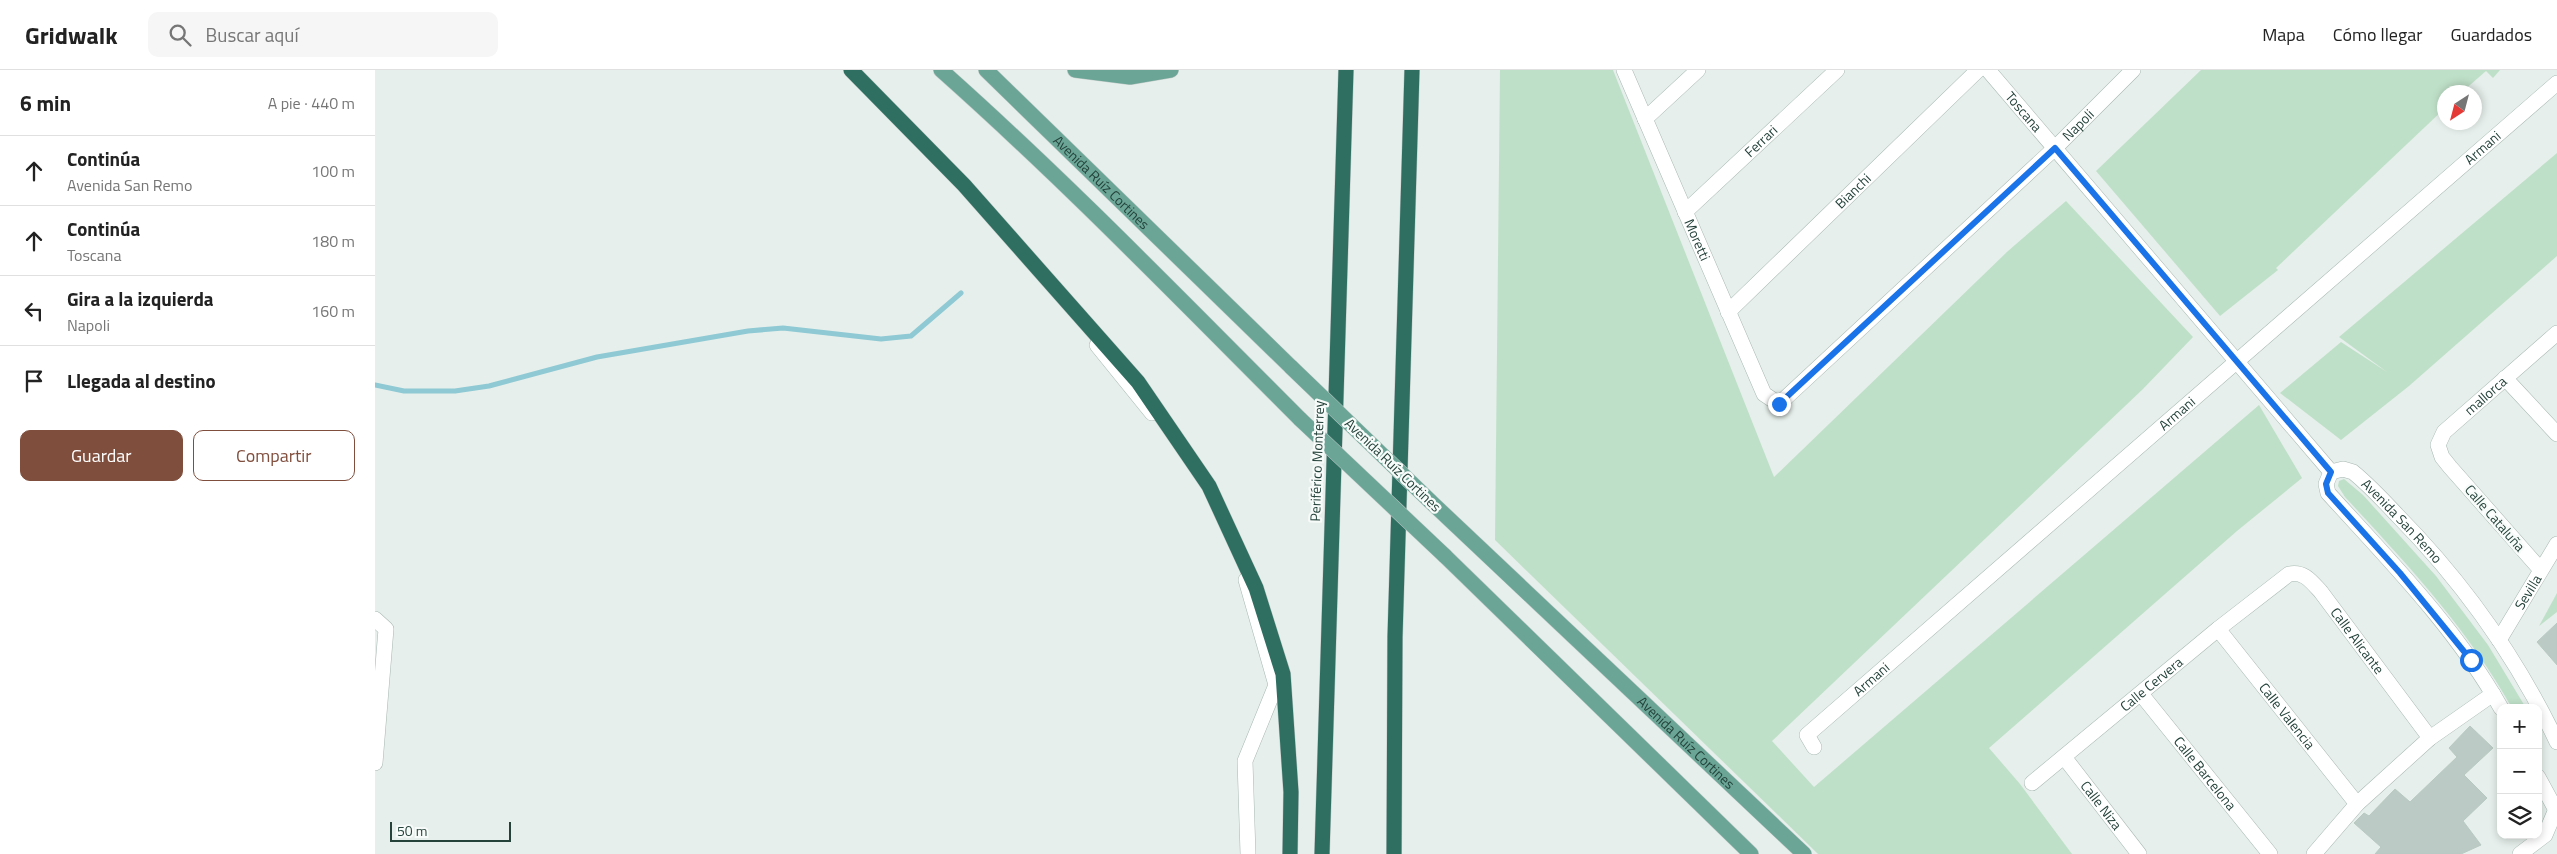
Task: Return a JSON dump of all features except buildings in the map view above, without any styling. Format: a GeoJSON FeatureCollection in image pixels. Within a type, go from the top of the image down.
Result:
{"type":"FeatureCollection","features":[{"type":"Feature","properties":{"kind":"highway"},"geometry":{"type":"LineString","coordinates":[[851,70],[964,185],[1137,382],[1209,486],[1256,588],[1283,674],[1291,792],[1290,854]]}},
{"type":"Feature","properties":{"kind":"highway","name":"Periférico Monterrey"},"geometry":{"type":"LineString","coordinates":[[1322,854],[1346,70]]}},
{"type":"Feature","properties":{"kind":"highway"},"geometry":{"type":"LineString","coordinates":[[1393,854],[1395,638],[1412,70]]}},
{"type":"Feature","properties":{"kind":"main road","name":"Avenida Ruíz Cortines"},"geometry":{"type":"LineString","coordinates":[[941,70],[995,118],[1115,234],[1300,419],[1445,556],[1751,854]]}},
{"type":"Feature","properties":{"kind":"main road","name":"Avenida Ruíz Cortines"},"geometry":{"type":"LineString","coordinates":[[986,70],[1430,501],[1804,854]]}},
{"type":"Feature","properties":{"kind":"main road"},"geometry":{"type":"LineString","coordinates":[[1075,70],[1131,77],[1171,70]]}},
{"type":"Feature","properties":{"kind":"street","name":"Moretti"},"geometry":{"type":"LineString","coordinates":[[1625,70],[1764,394],[1779,404]]}},
{"type":"Feature","properties":{"kind":"street"},"geometry":{"type":"LineString","coordinates":[[1645,119],[1698,70]]}},
{"type":"Feature","properties":{"kind":"street","name":"Ferrari"},"geometry":{"type":"LineString","coordinates":[[1685,212],[1837,70]]}},
{"type":"Feature","properties":{"kind":"street","name":"Bianchi"},"geometry":{"type":"LineString","coordinates":[[1728,312],[1978,70]]}},
{"type":"Feature","properties":{"kind":"street","name":"Toscana"},"geometry":{"type":"LineString","coordinates":[[1988,70],[2331,472]]}},
{"type":"Feature","properties":{"kind":"street","name":"Napoli"},"geometry":{"type":"LineString","coordinates":[[1779,404],[2055,148],[2133,70]]}},
{"type":"Feature","properties":{"kind":"street","name":"Armani"},"geometry":{"type":"LineString","coordinates":[[1814,748],[1807,736],[2557,82]]}},
{"type":"Feature","properties":{"kind":"street"},"geometry":{"type":"LineString","coordinates":[[964,185],[1180,446],[1243,567],[1276,685],[1270,704],[1253,738],[1245,761],[1248,854]]}},
{"type":"Feature","properties":{"kind":"street","name":"mallorca"},"geometry":{"type":"LineString","coordinates":[[2450,467],[2442,457],[2438,445],[2443,432],[2557,332]]}},
{"type":"Feature","properties":{"kind":"street"},"geometry":{"type":"LineString","coordinates":[[2505,378],[2557,434]]}},
{"type":"Feature","properties":{"kind":"street","name":"Calle Cataluña"},"geometry":{"type":"LineString","coordinates":[[2450,467],[2540,569]]}},
{"type":"Feature","properties":{"kind":"street","name":"Avenida San Remo"},"geometry":{"type":"LineString","coordinates":[[2331,472],[2343,469],[2353,472],[2361,478],[2437,555],[2499,640],[2538,701],[2557,742]]}},
{"type":"Feature","properties":{"kind":"street"},"geometry":{"type":"LineString","coordinates":[[2331,472],[2326,484],[2328,493],[2400,573],[2471,660],[2499,704]]}},
{"type":"Feature","properties":{"kind":"street","name":"Sevilla"},"geometry":{"type":"LineString","coordinates":[[2499,640],[2540,569],[2557,544]]}},
{"type":"Feature","properties":{"kind":"street","name":"Calle Alicante"},"geometry":{"type":"LineString","coordinates":[[2273,587],[2289,574],[2297,572],[2307,577],[2430,738]]}},
{"type":"Feature","properties":{"kind":"street","name":"Calle Cervera"},"geometry":{"type":"LineString","coordinates":[[2033,783],[2218,629],[2273,587]]}},
{"type":"Feature","properties":{"kind":"street"},"geometry":{"type":"LineString","coordinates":[[375,619],[386,629],[375,754]]}},
{"type":"Feature","properties":{"kind":"street","name":"Calle Valencia"},"geometry":{"type":"LineString","coordinates":[[2218,629],[2357,804]]}},
{"type":"Feature","properties":{"kind":"street","name":"Calle Barcelona"},"geometry":{"type":"LineString","coordinates":[[2141,694],[2270,854]]}},
{"type":"Feature","properties":{"kind":"street"},"geometry":{"type":"LineString","coordinates":[[2314,854],[2357,804],[2430,738],[2493,694]]}},
{"type":"Feature","properties":{"kind":"street","name":"Calle Niza"},"geometry":{"type":"LineString","coordinates":[[2064,757],[2139,854]]}},
{"type":"Feature","properties":{"kind":"street"},"geometry":{"type":"LineString","coordinates":[[2520,854],[2551,836],[2556,809],[2542,784]]}},
{"type":"Feature","properties":{"kind":"green space"},"geometry":{"type":"Polygon","coordinates":[[[1500,70],[1613,70],[1774,477],[2008,251],[2066,201],[2193,337],[2143,389],[1772,741],[1814,787],[2259,405],[2302,478],[2237,531],[1989,748],[2020,784],[2072,854],[1818,854],[1495,540],[1500,70]]]}},
{"type":"Feature","properties":{"kind":"green space"},"geometry":{"type":"Polygon","coordinates":[[[2201,70],[2500,70],[2493,78],[2486,71],[2470,85],[2437,85],[2437,116],[2276,268],[2278,270],[2220,316],[2096,171],[2201,70]]]}},
{"type":"Feature","properties":{"kind":"green space"},"geometry":{"type":"Polygon","coordinates":[[[2557,153],[2557,256],[2409,386],[2341,440],[2280,393],[2341,342],[2387,372],[2339,337],[2557,153]]]}},
{"type":"Feature","properties":{"kind":"green space"},"geometry":{"type":"Polygon","coordinates":[[[2344,479],[2363,495],[2436,576],[2488,645],[2524,704],[2510,704],[2476,651],[2456,624],[2413,572],[2345,497],[2338,486],[2339,481],[2344,479]]]}},
{"type":"Feature","properties":{"kind":"green space"},"geometry":{"type":"Polygon","coordinates":[[[2557,593],[2557,612],[2539,626],[2557,593]]]}},
{"type":"Feature","properties":{"kind":"waterway"},"geometry":{"type":"LineString","coordinates":[[375,385],[404,391],[455,391],[489,386],[597,357],[748,331],[783,328],[881,339],[911,336],[961,293]]}},
{"type":"Feature","properties":{"kind":"route"},"geometry":{"type":"LineString","coordinates":[[1779,404],[2055,148],[2331,472],[2326,484],[2328,493],[2400,573],[2471,660]]}}]}
